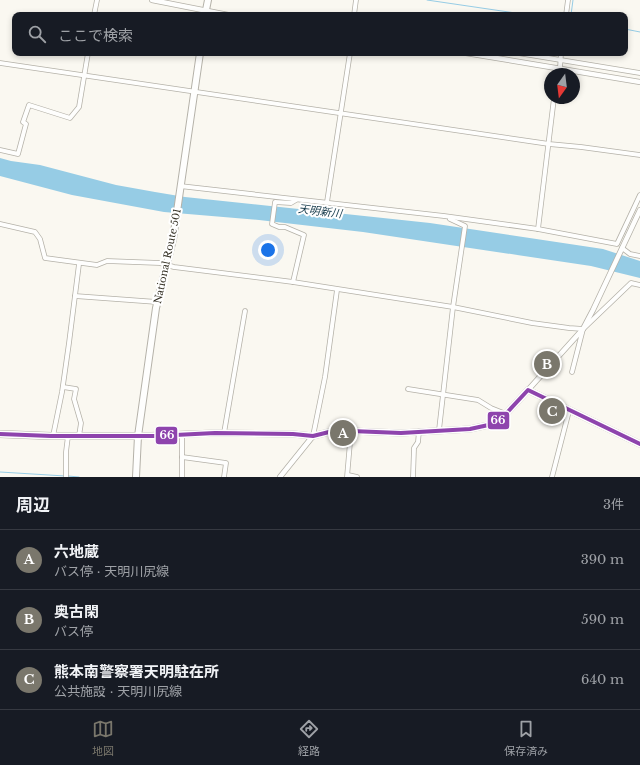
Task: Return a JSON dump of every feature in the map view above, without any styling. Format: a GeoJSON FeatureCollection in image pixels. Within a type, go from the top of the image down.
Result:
{"type":"FeatureCollection","features":[{"type":"Feature","properties":{"kind":"main road"},"geometry":{"type":"LineString","coordinates":[[206,12],[208,0]]}},
{"type":"Feature","properties":{"kind":"main road","name":"National Route 501"},"geometry":{"type":"LineString","coordinates":[[136,477],[138,436],[157,302],[176,216],[200,56]]}},
{"type":"Feature","properties":{"kind":"main road"},"geometry":{"type":"LineString","coordinates":[[0,434],[53,436],[294,434],[313,436],[329,432],[401,432],[470,428],[494,424],[506,414],[528,390],[640,444]]}},
{"type":"Feature","properties":{"kind":"street"},"geometry":{"type":"LineString","coordinates":[[95,12],[97,0]]}},
{"type":"Feature","properties":{"kind":"street"},"geometry":{"type":"LineString","coordinates":[[152,0],[202,12]]}},
{"type":"Feature","properties":{"kind":"street"},"geometry":{"type":"LineString","coordinates":[[354,12],[356,0]]}},
{"type":"Feature","properties":{"kind":"street"},"geometry":{"type":"LineString","coordinates":[[566,12],[568,0]]}},
{"type":"Feature","properties":{"kind":"street"},"geometry":{"type":"LineString","coordinates":[[0,150],[18,154],[26,124],[23,122],[29,105],[70,118],[79,107],[87,56]]}},
{"type":"Feature","properties":{"kind":"street"},"geometry":{"type":"LineString","coordinates":[[327,202],[350,56]]}},
{"type":"Feature","properties":{"kind":"street"},"geometry":{"type":"LineString","coordinates":[[485,56],[560,68],[561,56]]}},
{"type":"Feature","properties":{"kind":"street"},"geometry":{"type":"LineString","coordinates":[[536,56],[640,73]]}},
{"type":"Feature","properties":{"kind":"street"},"geometry":{"type":"LineString","coordinates":[[0,63],[549,144],[581,147],[640,156]]}},
{"type":"Feature","properties":{"kind":"street"},"geometry":{"type":"LineString","coordinates":[[580,72],[640,82]]}},
{"type":"Feature","properties":{"kind":"street"},"geometry":{"type":"LineString","coordinates":[[538,229],[553,104]]}},
{"type":"Feature","properties":{"kind":"street"},"geometry":{"type":"LineString","coordinates":[[180,188],[327,202],[444,216],[538,229],[617,244],[640,195]]}},
{"type":"Feature","properties":{"kind":"street"},"geometry":{"type":"LineString","coordinates":[[293,282],[304,235],[286,227],[279,227],[272,224],[275,202],[291,203],[296,200]]}},
{"type":"Feature","properties":{"kind":"street"},"geometry":{"type":"LineString","coordinates":[[572,372],[583,329],[598,301],[608,276],[640,210]]}},
{"type":"Feature","properties":{"kind":"street"},"geometry":{"type":"LineString","coordinates":[[440,430],[453,307],[465,226],[444,216]]}},
{"type":"Feature","properties":{"kind":"street"},"geometry":{"type":"LineString","coordinates":[[0,224],[35,232],[40,239],[45,258],[78,264],[97,265],[107,261],[160,264],[293,282],[453,307],[525,321],[583,329]]}},
{"type":"Feature","properties":{"kind":"street"},"geometry":{"type":"LineString","coordinates":[[621,249],[630,254],[640,256]]}},
{"type":"Feature","properties":{"kind":"street"},"geometry":{"type":"LineString","coordinates":[[53,436],[62,387],[78,264]]}},
{"type":"Feature","properties":{"kind":"street"},"geometry":{"type":"LineString","coordinates":[[528,390],[583,329],[630,284],[640,285]]}},
{"type":"Feature","properties":{"kind":"street"},"geometry":{"type":"LineString","coordinates":[[280,477],[313,436],[325,377],[337,290]]}},
{"type":"Feature","properties":{"kind":"street"},"geometry":{"type":"LineString","coordinates":[[75,296],[157,302]]}},
{"type":"Feature","properties":{"kind":"street"},"geometry":{"type":"LineString","coordinates":[[224,434],[245,311]]}},
{"type":"Feature","properties":{"kind":"street"},"geometry":{"type":"LineString","coordinates":[[62,387],[76,389],[74,399],[81,423],[79,436]]}},
{"type":"Feature","properties":{"kind":"street"},"geometry":{"type":"LineString","coordinates":[[408,389],[478,400],[491,408],[506,414]]}},
{"type":"Feature","properties":{"kind":"street"},"geometry":{"type":"LineString","coordinates":[[552,477],[569,411]]}},
{"type":"Feature","properties":{"kind":"street"},"geometry":{"type":"LineString","coordinates":[[351,431],[348,476],[357,477]]}},
{"type":"Feature","properties":{"kind":"street"},"geometry":{"type":"LineString","coordinates":[[413,477],[414,448],[418,442],[419,431]]}},
{"type":"Feature","properties":{"kind":"street"},"geometry":{"type":"LineString","coordinates":[[182,435],[182,477]]}},
{"type":"Feature","properties":{"kind":"street"},"geometry":{"type":"LineString","coordinates":[[66,477],[66,452],[68,436]]}},
{"type":"Feature","properties":{"kind":"street"},"geometry":{"type":"LineString","coordinates":[[182,456],[226,463],[224,477]]}},
{"type":"Feature","properties":{"kind":"water"},"geometry":{"type":"Polygon","coordinates":[[[0,158],[40,165],[116,185],[185,197],[430,223],[603,249],[640,261],[640,278],[591,266],[363,232],[259,220],[164,212],[72,195],[0,176],[0,158]]]}},
{"type":"Feature","properties":{"kind":"waterway"},"geometry":{"type":"LineString","coordinates":[[427,0],[509,12]]}},
{"type":"Feature","properties":{"kind":"waterway"},"geometry":{"type":"LineString","coordinates":[[571,12],[573,0]]}},
{"type":"Feature","properties":{"kind":"waterway"},"geometry":{"type":"LineString","coordinates":[[628,30],[640,32]]}},
{"type":"Feature","properties":{"kind":"waterway"},"geometry":{"type":"LineString","coordinates":[[0,472],[65,476]]}},
{"type":"Feature","properties":{"kind":"waterway"},"geometry":{"type":"LineString","coordinates":[[68,476],[79,477]]}},
{"type":"Feature","properties":{"kind":"transit line","name":"66"},"geometry":{"type":"LineString","coordinates":[[0,434],[51,436],[155,436],[215,433],[293,434],[313,436],[329,432],[351,431],[401,433],[470,429],[493,424],[502,418],[528,390],[640,444]]}},
{"type":"Feature","properties":{"kind":"place","name":"奥古閑"},"geometry":{"type":"Point","coordinates":[547,364]}},
{"type":"Feature","properties":{"kind":"place","name":"熊本南警察署天明駐在所"},"geometry":{"type":"Point","coordinates":[552,411]}},
{"type":"Feature","properties":{"kind":"place","name":"六地蔵"},"geometry":{"type":"Point","coordinates":[343,433]}},
{"type":"Feature","properties":{"kind":"water label","name":"天明新川"},"geometry":{"type":"Point","coordinates":[320,211]}}]}
